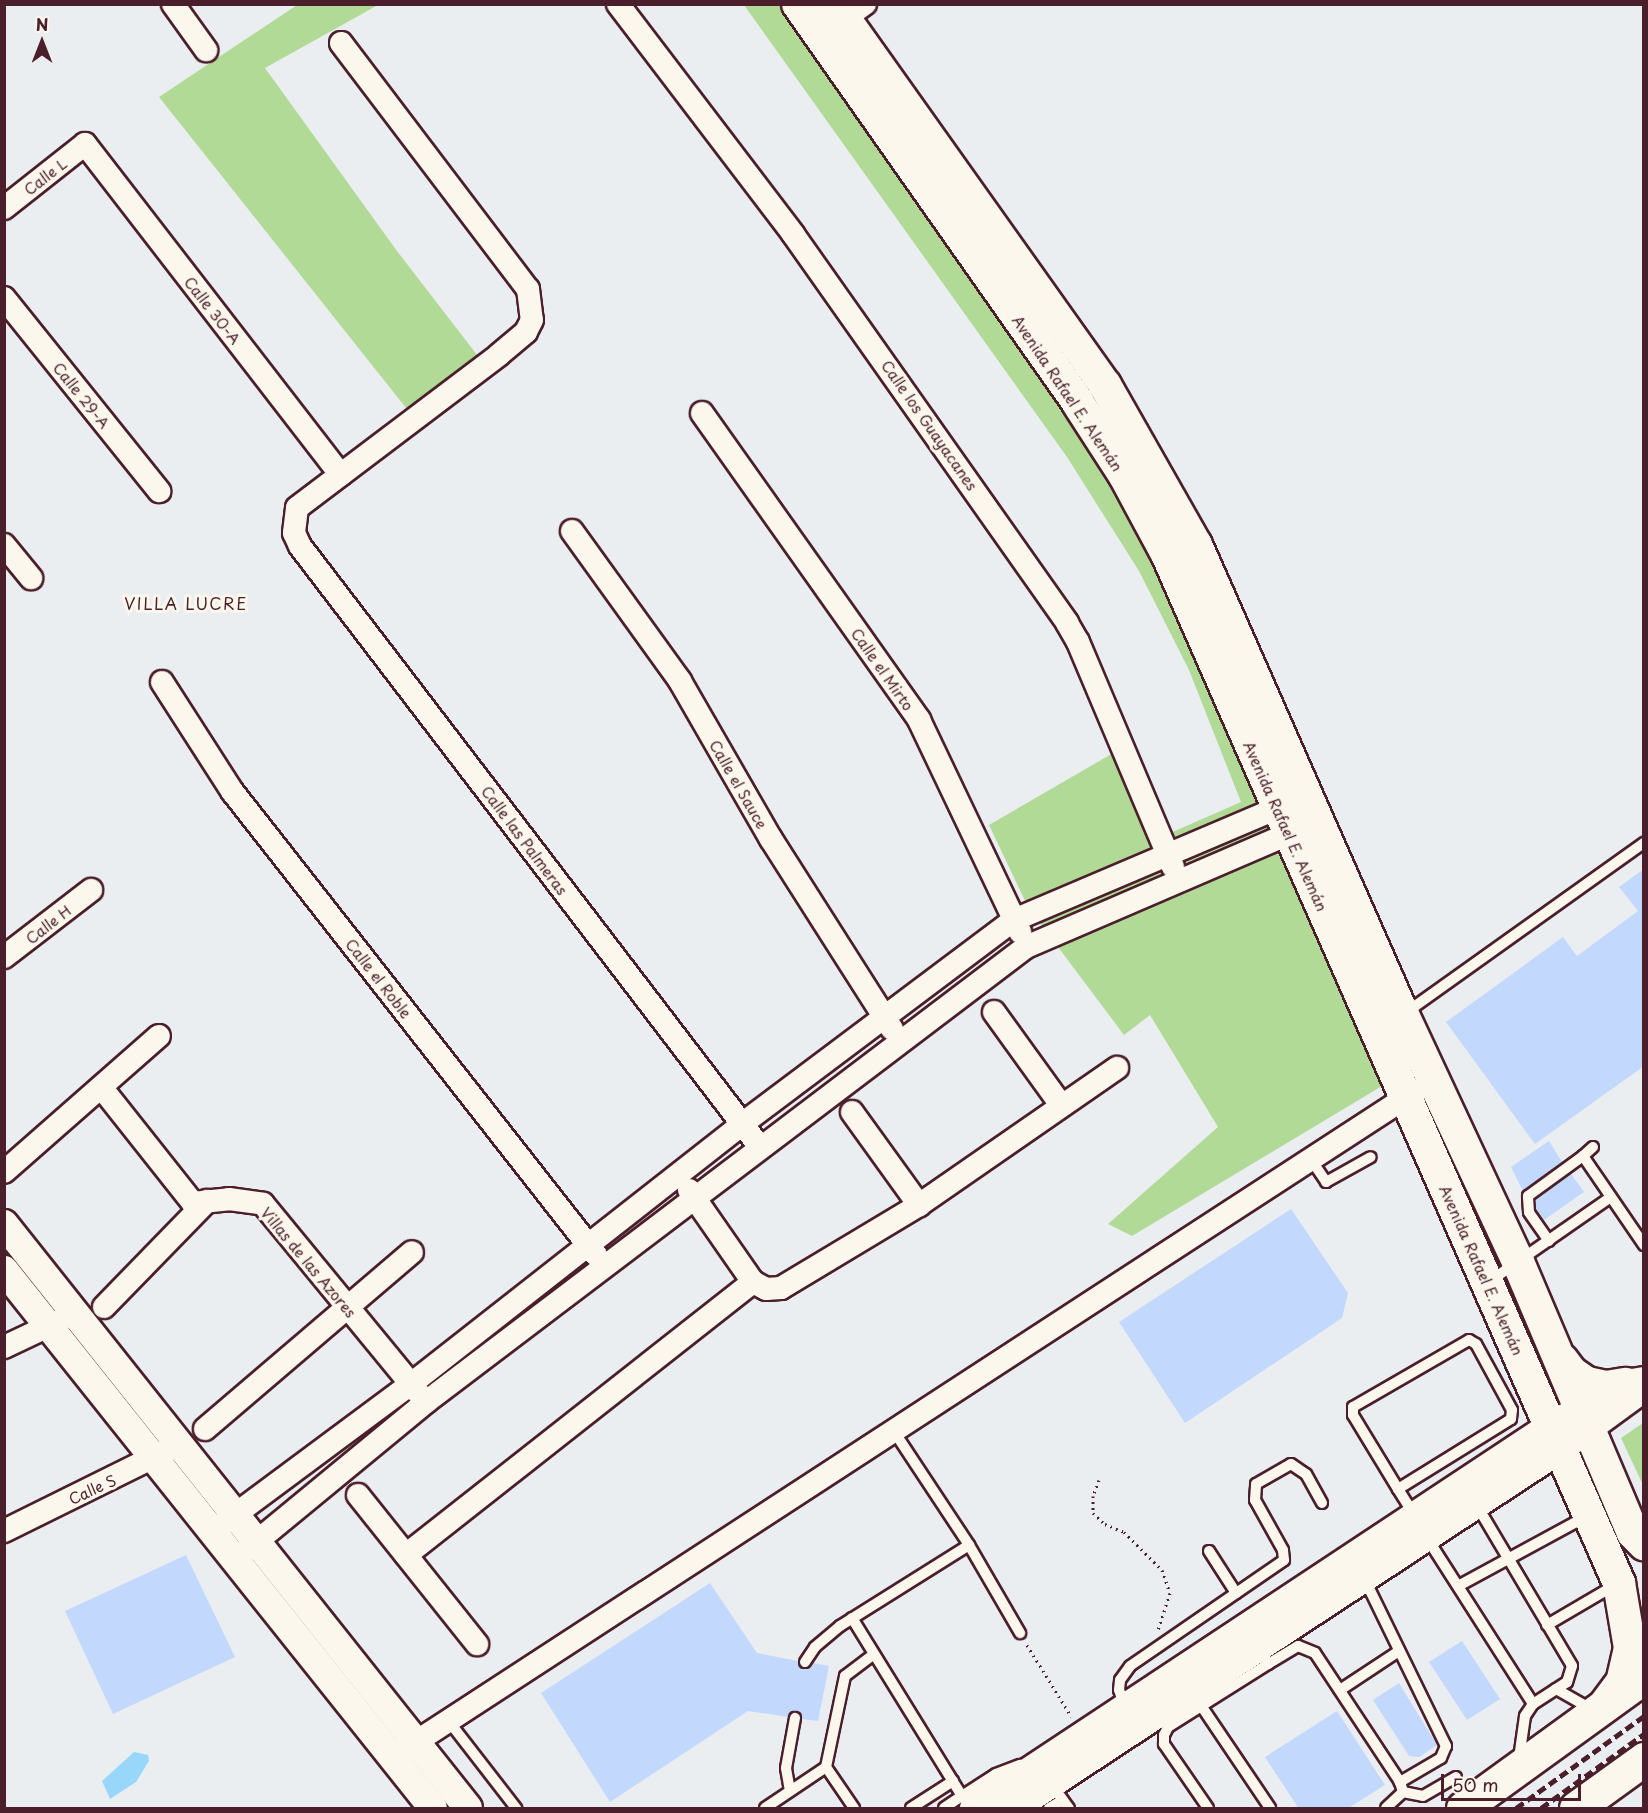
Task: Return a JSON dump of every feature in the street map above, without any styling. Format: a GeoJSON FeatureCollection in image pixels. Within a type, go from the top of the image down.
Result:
{"type":"FeatureCollection","features":[{"type":"Feature","properties":{"kind":"main road","name":"Avenida Rafael E. Alemán"},"geometry":{"type":"LineString","coordinates":[[798,4],[1125,476],[1403,1015],[1518,1262],[1633,1533],[1644,1544]]}},
{"type":"Feature","properties":{"kind":"main road","name":"Avenida Rafael E. Alemán"},"geometry":{"type":"LineString","coordinates":[[848,10],[1105,385],[1152,460],[1196,545],[1405,1096],[1619,1583],[1630,1648],[1623,1682],[1600,1709]]}},
{"type":"Feature","properties":{"kind":"main road"},"geometry":{"type":"LineString","coordinates":[[1559,1356],[1570,1372],[1587,1383],[1606,1387],[1638,1382]]}},
{"type":"Feature","properties":{"kind":"main road"},"geometry":{"type":"LineString","coordinates":[[1462,1809],[1644,1677]]}},
{"type":"Feature","properties":{"kind":"main road"},"geometry":{"type":"LineString","coordinates":[[1576,1809],[1611,1791],[1644,1759]]}},
{"type":"Feature","properties":{"kind":"street"},"geometry":{"type":"LineString","coordinates":[[173,4],[206,50]]}},
{"type":"Feature","properties":{"kind":"street","name":"Calle los Guayacanes"},"geometry":{"type":"LineString","coordinates":[[618,4],[800,243],[1067,623],[1078,642],[1179,881]]}},
{"type":"Feature","properties":{"kind":"street"},"geometry":{"type":"LineString","coordinates":[[340,475],[499,355],[526,332],[532,320],[528,289],[341,43]]}},
{"type":"Feature","properties":{"kind":"street","name":"Calle 30-A"},"geometry":{"type":"LineString","coordinates":[[85,144],[340,475]]}},
{"type":"Feature","properties":{"kind":"street","name":"Calle L"},"geometry":{"type":"LineString","coordinates":[[4,208],[85,144]]}},
{"type":"Feature","properties":{"kind":"street","name":"Calle 29-A"},"geometry":{"type":"LineString","coordinates":[[4,298],[159,491]]}},
{"type":"Feature","properties":{"kind":"street","name":"Calle el Mirto"},"geometry":{"type":"LineString","coordinates":[[702,413],[919,720],[1026,947]]}},
{"type":"Feature","properties":{"kind":"street","name":"Calle las Palmeras"},"geometry":{"type":"LineString","coordinates":[[340,475],[297,508],[294,532],[300,546],[759,1146]]}},
{"type":"Feature","properties":{"kind":"street","name":"Calle el Sauce"},"geometry":{"type":"LineString","coordinates":[[572,531],[680,681],[771,839],[899,1040]]}},
{"type":"Feature","properties":{"kind":"street"},"geometry":{"type":"LineString","coordinates":[[4,545],[31,578]]}},
{"type":"Feature","properties":{"kind":"street","name":"Calle el Roble"},"geometry":{"type":"LineString","coordinates":[[162,682],[232,791],[606,1268]]}},
{"type":"Feature","properties":{"kind":"street"},"geometry":{"type":"LineString","coordinates":[[212,1531],[411,1384],[742,1124],[1014,920],[1166,853],[1298,814]]}},
{"type":"Feature","properties":{"kind":"street"},"geometry":{"type":"LineString","coordinates":[[236,1559],[426,1402],[696,1200],[759,1146],[1026,947],[1179,881],[1298,814]]}},
{"type":"Feature","properties":{"kind":"street","name":"Calle H"},"geometry":{"type":"LineString","coordinates":[[4,957],[91,890]]}},
{"type":"Feature","properties":{"kind":"street"},"geometry":{"type":"LineString","coordinates":[[994,1012],[1061,1105]]}},
{"type":"Feature","properties":{"kind":"street"},"geometry":{"type":"LineString","coordinates":[[4,1172],[159,1036]]}},
{"type":"Feature","properties":{"kind":"street"},"geometry":{"type":"LineString","coordinates":[[678,1175],[753,1282],[766,1289],[781,1288],[919,1205],[1117,1068]]}},
{"type":"Feature","properties":{"kind":"street"},"geometry":{"type":"LineString","coordinates":[[404,1750],[447,1719],[895,1433],[1310,1157],[1405,1096],[1433,1082]]}},
{"type":"Feature","properties":{"kind":"street","name":"Villas de las Azores"},"geometry":{"type":"LineString","coordinates":[[101,1087],[193,1203],[229,1199],[263,1204],[426,1402]]}},
{"type":"Feature","properties":{"kind":"street"},"geometry":{"type":"LineString","coordinates":[[852,1112],[919,1205]]}},
{"type":"Feature","properties":{"kind":"street"},"geometry":{"type":"LineString","coordinates":[[104,1306],[207,1201]]}},
{"type":"Feature","properties":{"kind":"street"},"geometry":{"type":"LineString","coordinates":[[4,1224],[177,1443],[258,1540],[404,1750],[433,1809]]}},
{"type":"Feature","properties":{"kind":"street"},"geometry":{"type":"LineString","coordinates":[[205,1429],[346,1305],[412,1252]]}},
{"type":"Feature","properties":{"kind":"street"},"geometry":{"type":"LineString","coordinates":[[4,1270],[154,1460],[236,1559],[404,1750],[468,1809]]}},
{"type":"Feature","properties":{"kind":"street"},"geometry":{"type":"LineString","coordinates":[[406,1555],[753,1282]]}},
{"type":"Feature","properties":{"kind":"street"},"geometry":{"type":"LineString","coordinates":[[4,1347],[76,1313]]}},
{"type":"Feature","properties":{"kind":"street"},"geometry":{"type":"LineString","coordinates":[[1014,1809],[1054,1793],[1421,1526],[1585,1418],[1635,1396],[1638,1382]]}},
{"type":"Feature","properties":{"kind":"street"},"geometry":{"type":"LineString","coordinates":[[1054,1793],[1084,1736],[1125,1708],[1256,1646],[1363,1577],[1421,1526],[1476,1504],[1556,1438]]}},
{"type":"Feature","properties":{"kind":"street","name":"Calle S"},"geometry":{"type":"LineString","coordinates":[[4,1531],[154,1460],[177,1443]]}},
{"type":"Feature","properties":{"kind":"street"},"geometry":{"type":"LineString","coordinates":[[358,1495],[477,1644]]}},
{"type":"Feature","properties":{"kind":"street"},"geometry":{"type":"LineString","coordinates":[[968,1802],[1054,1793]]}},
{"type":"Feature","properties":{"kind":"lane"},"geometry":{"type":"LineString","coordinates":[[1403,1015],[1644,843]]}},
{"type":"Feature","properties":{"kind":"lane"},"geometry":{"type":"LineString","coordinates":[[1549,1241],[1529,1212],[1528,1196],[1593,1147]]}},
{"type":"Feature","properties":{"kind":"lane"},"geometry":{"type":"LineString","coordinates":[[1583,1156],[1644,1245]]}},
{"type":"Feature","properties":{"kind":"lane"},"geometry":{"type":"LineString","coordinates":[[1310,1157],[1326,1182],[1371,1157]]}},
{"type":"Feature","properties":{"kind":"lane"},"geometry":{"type":"LineString","coordinates":[[1488,1283],[1611,1197]]}},
{"type":"Feature","properties":{"kind":"lane"},"geometry":{"type":"LineString","coordinates":[[1398,1489],[1511,1419],[1512,1410],[1476,1344],[1469,1340],[1353,1407],[1353,1415],[1398,1489],[1421,1526],[1533,1704]]}},
{"type":"Feature","properties":{"kind":"lane"},"geometry":{"type":"LineString","coordinates":[[895,1433],[969,1545],[1020,1633]]}},
{"type":"Feature","properties":{"kind":"lane"},"geometry":{"type":"LineString","coordinates":[[1125,1708],[1119,1690],[1120,1680],[1130,1666],[1284,1560],[1283,1550],[1254,1500],[1256,1484],[1291,1464],[1306,1474],[1322,1503]]}},
{"type":"Feature","properties":{"kind":"lane"},"geometry":{"type":"LineString","coordinates":[[1476,1504],[1572,1666],[1568,1682],[1533,1704],[1525,1716],[1517,1770]]}},
{"type":"Feature","properties":{"kind":"lane"},"geometry":{"type":"LineString","coordinates":[[1460,1585],[1588,1515]]}},
{"type":"Feature","properties":{"kind":"lane"},"geometry":{"type":"LineString","coordinates":[[805,1662],[815,1647],[852,1618],[969,1545]]}},
{"type":"Feature","properties":{"kind":"lane"},"geometry":{"type":"LineString","coordinates":[[1209,1551],[1236,1593]]}},
{"type":"Feature","properties":{"kind":"lane"},"geometry":{"type":"LineString","coordinates":[[1363,1577],[1446,1746],[1441,1758],[1401,1787],[1386,1809]]}},
{"type":"Feature","properties":{"kind":"lane"},"geometry":{"type":"LineString","coordinates":[[1547,1625],[1619,1583]]}},
{"type":"Feature","properties":{"kind":"lane"},"geometry":{"type":"LineString","coordinates":[[852,1618],[968,1802],[944,1809]]}},
{"type":"Feature","properties":{"kind":"lane"},"geometry":{"type":"LineString","coordinates":[[1208,1809],[1164,1744],[1168,1727],[1202,1707],[1256,1646],[1308,1647],[1340,1690],[1401,1787],[1423,1796],[1456,1777]]}},
{"type":"Feature","properties":{"kind":"lane"},"geometry":{"type":"LineString","coordinates":[[1340,1690],[1399,1651]]}},
{"type":"Feature","properties":{"kind":"lane"},"geometry":{"type":"LineString","coordinates":[[765,1809],[826,1767],[845,1676],[874,1654]]}},
{"type":"Feature","properties":{"kind":"lane"},"geometry":{"type":"LineString","coordinates":[[1556,1689],[1600,1709]]}},
{"type":"Feature","properties":{"kind":"lane"},"geometry":{"type":"LineString","coordinates":[[1202,1707],[1270,1809]]}},
{"type":"Feature","properties":{"kind":"lane"},"geometry":{"type":"LineString","coordinates":[[790,1791],[786,1768],[795,1718]]}},
{"type":"Feature","properties":{"kind":"lane"},"geometry":{"type":"LineString","coordinates":[[447,1719],[516,1809]]}},
{"type":"Feature","properties":{"kind":"lane"},"geometry":{"type":"LineString","coordinates":[[826,1767],[854,1809]]}},
{"type":"Feature","properties":{"kind":"lane"},"geometry":{"type":"LineString","coordinates":[[911,1809],[953,1781]]}},
{"type":"Feature","properties":{"kind":"path"},"geometry":{"type":"LineString","coordinates":[[1099,1480],[1093,1496],[1093,1513],[1105,1524],[1124,1532],[1162,1570],[1170,1593],[1158,1627],[1159,1646]]}},
{"type":"Feature","properties":{"kind":"path"},"geometry":{"type":"LineString","coordinates":[[1020,1633],[1084,1736]]}},
{"type":"Feature","properties":{"kind":"green space"},"geometry":{"type":"Polygon","coordinates":[[[297,5],[378,5],[265,68],[397,251],[491,373],[422,428],[159,97],[297,5]]]}},
{"type":"Feature","properties":{"kind":"green space"},"geometry":{"type":"Polygon","coordinates":[[[744,5],[781,5],[1124,490],[1387,1083],[1132,1236],[1108,1224],[1218,1127],[1150,1015],[1124,1035],[1028,907],[989,825],[1127,745],[1168,834],[1241,802],[1189,670],[1139,571],[1067,457],[744,5]]]}},
{"type":"Feature","properties":{"kind":"green space"},"geometry":{"type":"Polygon","coordinates":[[[1643,1423],[1643,1485],[1621,1438],[1643,1423]]]}},
{"type":"Feature","properties":{"kind":"water"},"geometry":{"type":"Polygon","coordinates":[[[134,1752],[148,1755],[149,1761],[136,1782],[110,1799],[102,1781],[134,1752]]]}},
{"type":"Feature","properties":{"kind":"building"},"geometry":{"type":"Polygon","coordinates":[[[1644,869],[1644,1066],[1535,1144],[1446,1022],[1563,937],[1577,956],[1638,911],[1619,887],[1644,869]]]}},
{"type":"Feature","properties":{"kind":"building"},"geometry":{"type":"Polygon","coordinates":[[[1549,1141],[1562,1162],[1523,1191],[1511,1167],[1549,1141]]]}},
{"type":"Feature","properties":{"kind":"building"},"geometry":{"type":"Polygon","coordinates":[[[1571,1174],[1584,1192],[1544,1220],[1536,1209],[1536,1200],[1571,1174]]]}},
{"type":"Feature","properties":{"kind":"building"},"geometry":{"type":"Polygon","coordinates":[[[1291,1209],[1348,1293],[1342,1318],[1185,1423],[1119,1322],[1291,1209]]]}},
{"type":"Feature","properties":{"kind":"building"},"geometry":{"type":"Polygon","coordinates":[[[186,1555],[235,1657],[113,1714],[65,1611],[186,1555]]]}},
{"type":"Feature","properties":{"kind":"building"},"geometry":{"type":"Polygon","coordinates":[[[710,1583],[757,1653],[798,1661],[804,1669],[813,1663],[829,1666],[818,1721],[802,1719],[796,1711],[788,1717],[748,1711],[610,1802],[541,1693],[710,1583]]]}},
{"type":"Feature","properties":{"kind":"building"},"geometry":{"type":"Polygon","coordinates":[[[1462,1641],[1500,1699],[1467,1720],[1429,1662],[1462,1641]]]}},
{"type":"Feature","properties":{"kind":"building"},"geometry":{"type":"Polygon","coordinates":[[[1399,1683],[1437,1745],[1419,1757],[1409,1756],[1373,1700],[1399,1683]]]}},
{"type":"Feature","properties":{"kind":"building"},"geometry":{"type":"Polygon","coordinates":[[[1337,1711],[1385,1785],[1347,1809],[1299,1809],[1265,1757],[1337,1711]]]}},
{"type":"Feature","properties":{"kind":"railway"},"geometry":{"type":"LineString","coordinates":[[1516,1808],[1644,1716]]}},
{"type":"Feature","properties":{"kind":"railway"},"geometry":{"type":"LineString","coordinates":[[1541,1808],[1644,1734]]}},
{"type":"Feature","properties":{"kind":"district","name":"VILLA LUCRE"},"geometry":{"type":"Point","coordinates":[186,603]}}]}
